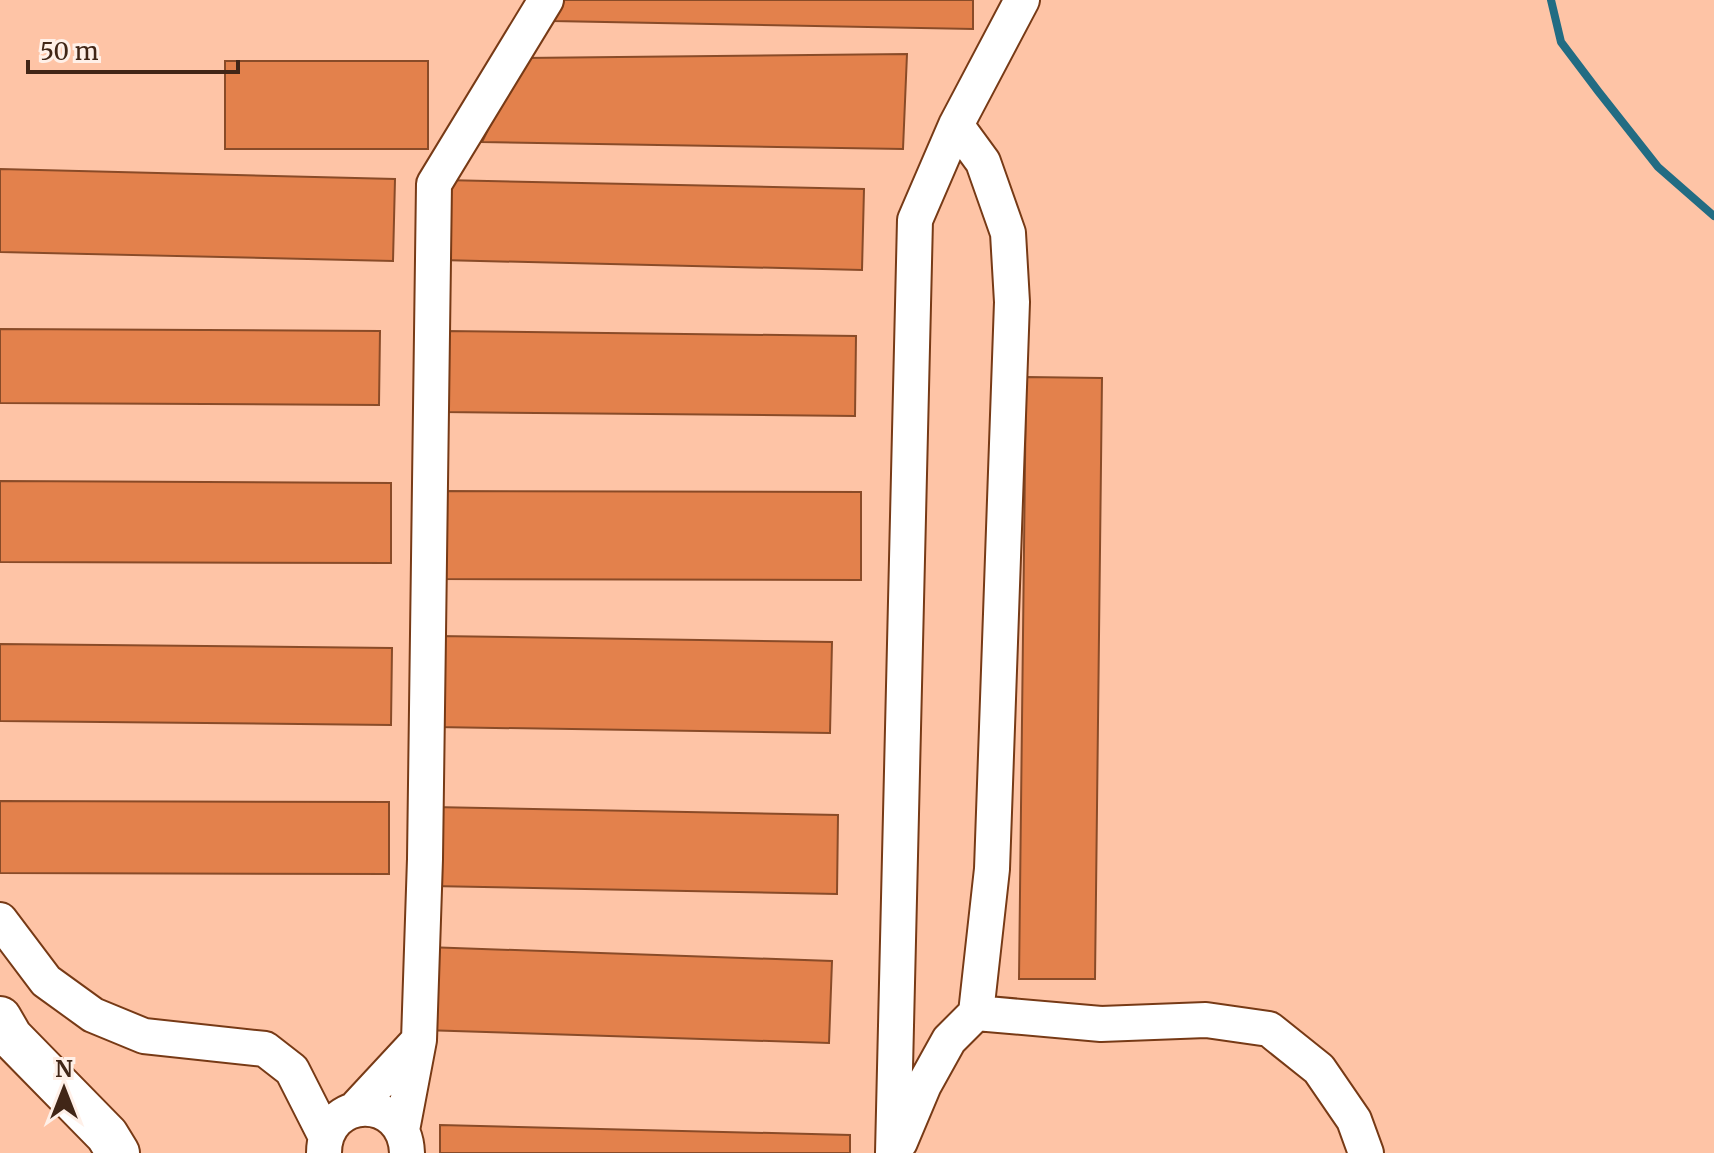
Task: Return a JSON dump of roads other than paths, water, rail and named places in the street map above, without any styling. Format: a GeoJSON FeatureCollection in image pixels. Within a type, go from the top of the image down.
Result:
{"type":"FeatureCollection","features":[{"type":"Feature","properties":{"kind":"main road"},"geometry":{"type":"LineString","coordinates":[[0,1018],[11,1037],[107,1135],[118,1153]]}},
{"type":"Feature","properties":{"kind":"lane"},"geometry":{"type":"LineString","coordinates":[[404,1141],[419,1040],[425,859],[434,184],[546,0]]}},
{"type":"Feature","properties":{"kind":"lane"},"geometry":{"type":"LineString","coordinates":[[894,1153],[915,220],[956,125],[1022,0]]}},
{"type":"Feature","properties":{"kind":"lane"},"geometry":{"type":"LineString","coordinates":[[894,1153],[924,1085],[949,1040],[976,1013],[992,869],[1012,302],[1008,233],[983,162],[956,125]]}},
{"type":"Feature","properties":{"kind":"lane"},"geometry":{"type":"LineString","coordinates":[[0,920],[46,981],[93,1015],[144,1036],[265,1049],[292,1070],[321,1148]]}},
{"type":"Feature","properties":{"kind":"lane"},"geometry":{"type":"LineString","coordinates":[[976,1013],[1101,1024],[1206,1020],[1269,1029],[1319,1069],[1354,1120],[1366,1153]]}},
{"type":"Feature","properties":{"kind":"lane"},"geometry":{"type":"LineString","coordinates":[[354,1110],[419,1040]]}},
{"type":"Feature","properties":{"kind":"lane"},"geometry":{"type":"LineString","coordinates":[[321,1148],[332,1125],[342,1115],[368,1108],[382,1111],[394,1119],[404,1141]]}},
{"type":"Feature","properties":{"kind":"waterway"},"geometry":{"type":"LineString","coordinates":[[1551,0],[1561,42],[1658,167],[1714,216]]}}]}
